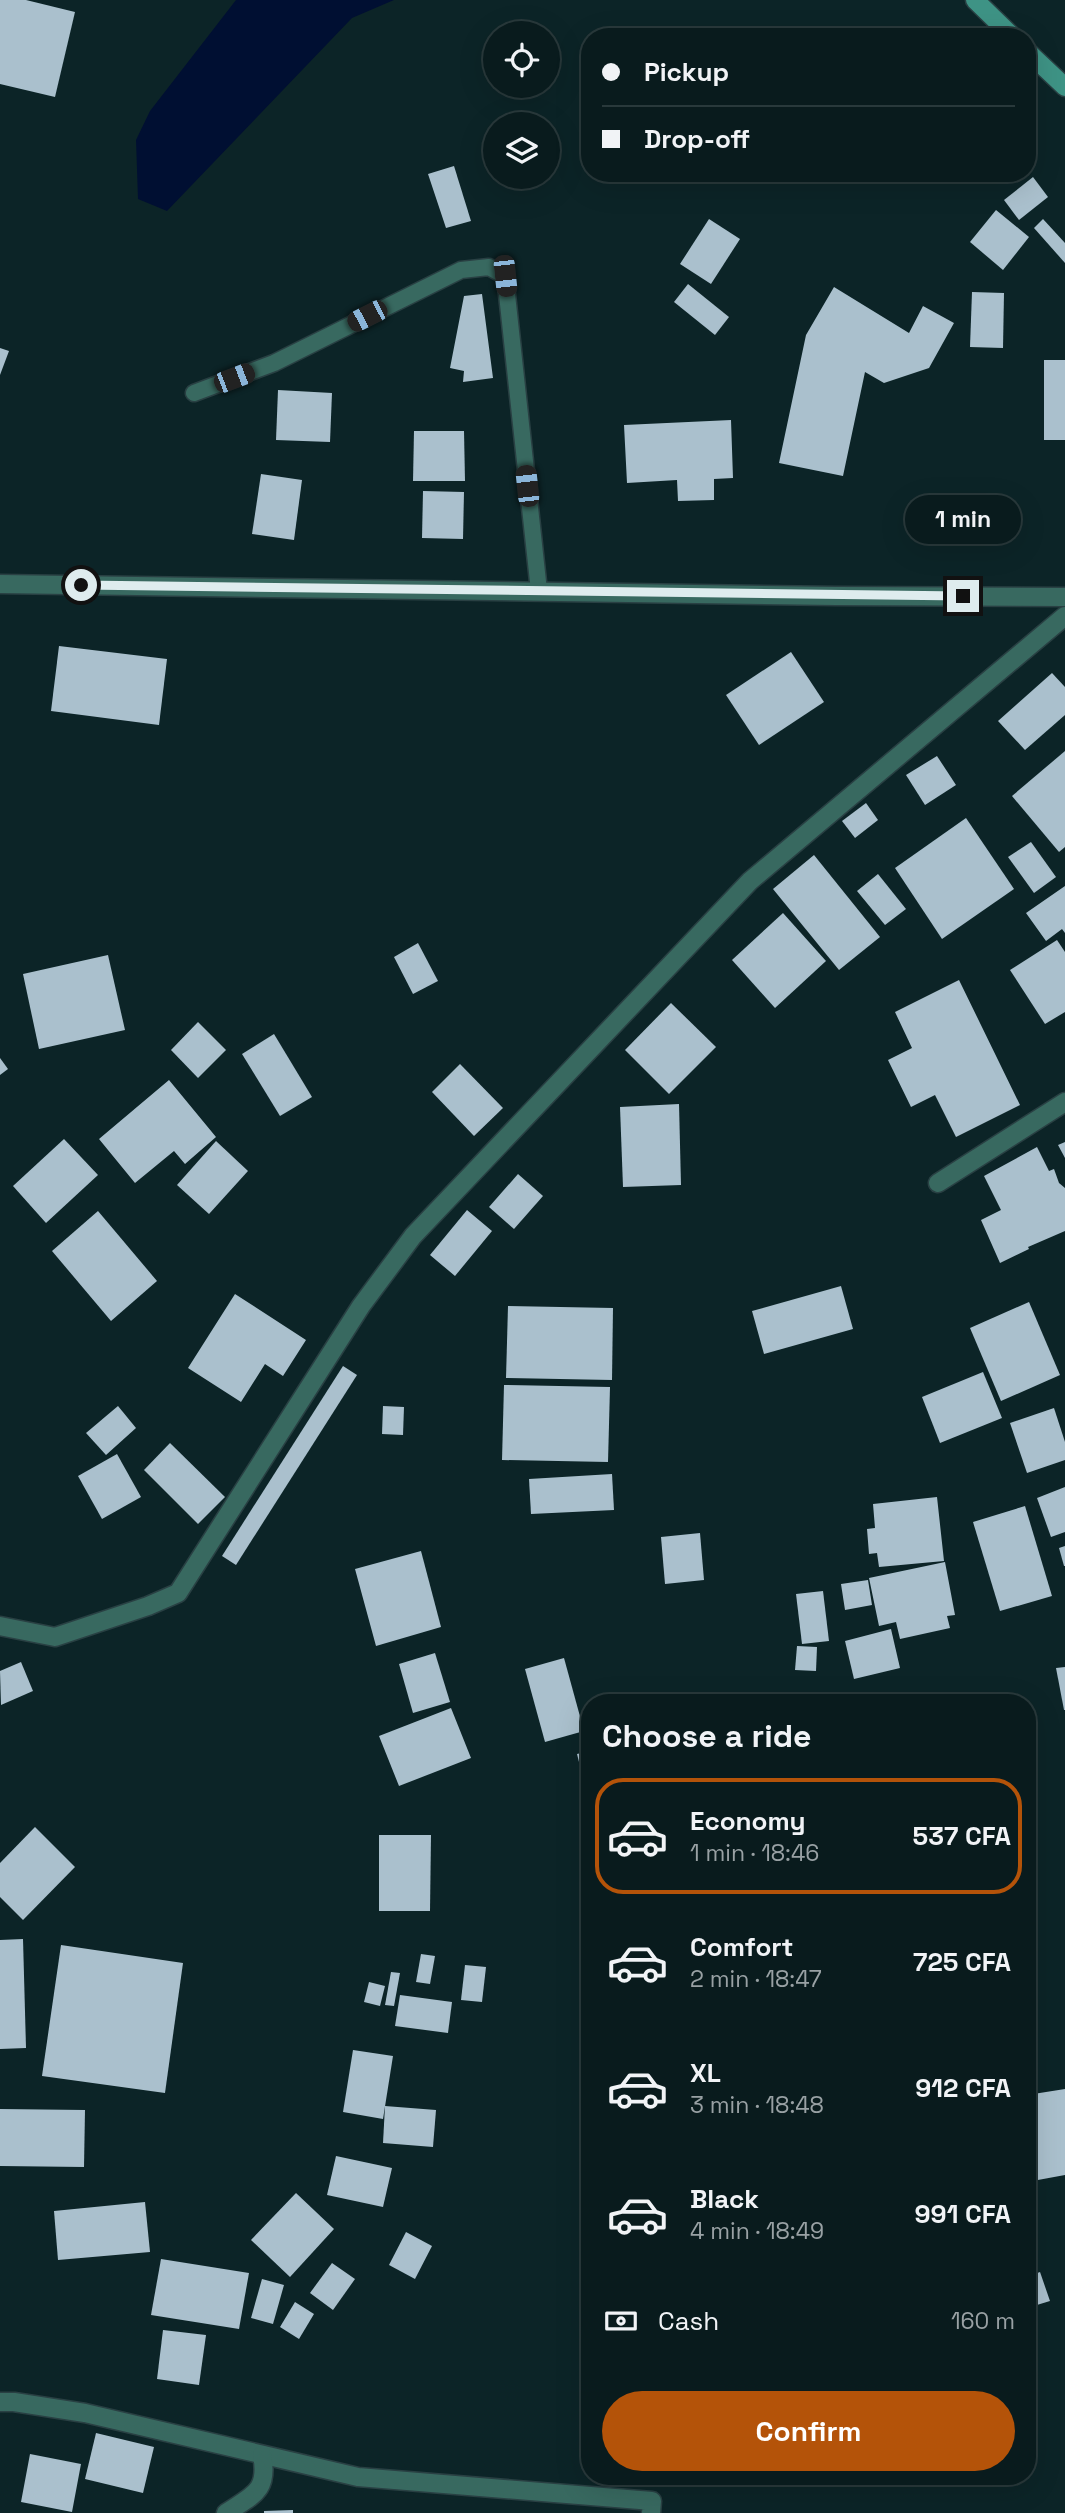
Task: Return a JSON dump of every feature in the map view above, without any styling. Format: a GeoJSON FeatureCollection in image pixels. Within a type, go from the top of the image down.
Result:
{"type":"FeatureCollection","features":[{"type":"Feature","properties":{"kind":"street"},"geometry":{"type":"LineString","coordinates":[[975,0],[1004,28]]}},
{"type":"Feature","properties":{"kind":"street"},"geometry":{"type":"LineString","coordinates":[[1036,60],[1065,87]]}},
{"type":"Feature","properties":{"kind":"street"},"geometry":{"type":"LineString","coordinates":[[0,584],[1065,597]]}},
{"type":"Feature","properties":{"kind":"street"},"geometry":{"type":"LineString","coordinates":[[0,1626],[55,1637],[148,1606],[178,1593],[361,1306],[413,1236],[750,881],[1065,615]]}},
{"type":"Feature","properties":{"kind":"street"},"geometry":{"type":"LineString","coordinates":[[938,1183],[1065,1102]]}},
{"type":"Feature","properties":{"kind":"street"},"geometry":{"type":"LineString","coordinates":[[0,2402],[85,2413],[358,2477],[652,2501],[651,2513]]}},
{"type":"Feature","properties":{"kind":"street"},"geometry":{"type":"LineString","coordinates":[[226,2513],[257,2492],[266,2474],[262,2455]]}},
{"type":"Feature","properties":{"kind":"lane"},"geometry":{"type":"LineString","coordinates":[[194,393],[274,363],[461,270],[489,267],[505,276],[539,591]]}},
{"type":"Feature","properties":{"kind":"water"},"geometry":{"type":"Polygon","coordinates":[[[236,0],[394,0],[352,18],[167,211],[138,199],[136,140],[150,111],[236,0]]]}},
{"type":"Feature","properties":{"kind":"building"},"geometry":{"type":"Polygon","coordinates":[[[0,0],[26,0],[75,12],[55,97],[0,84],[0,0]]]}},
{"type":"Feature","properties":{"kind":"building"},"geometry":{"type":"Polygon","coordinates":[[[454,166],[471,221],[446,228],[428,174],[454,166]]]}},
{"type":"Feature","properties":{"kind":"building"},"geometry":{"type":"Polygon","coordinates":[[[1036,181],[1048,197],[1019,220],[1004,200],[1027,182],[1036,181]]]}},
{"type":"Feature","properties":{"kind":"building"},"geometry":{"type":"Polygon","coordinates":[[[996,210],[1029,237],[1003,270],[970,242],[996,210]]]}},
{"type":"Feature","properties":{"kind":"building"},"geometry":{"type":"Polygon","coordinates":[[[709,219],[740,239],[711,284],[680,264],[709,219]]]}},
{"type":"Feature","properties":{"kind":"building"},"geometry":{"type":"Polygon","coordinates":[[[1043,219],[1065,243],[1065,263],[1034,228],[1043,219]]]}},
{"type":"Feature","properties":{"kind":"building"},"geometry":{"type":"Polygon","coordinates":[[[688,284],[729,317],[715,335],[674,302],[688,284]]]}},
{"type":"Feature","properties":{"kind":"building"},"geometry":{"type":"Polygon","coordinates":[[[834,287],[909,333],[923,306],[954,323],[929,368],[884,383],[865,372],[843,476],[779,463],[806,335],[834,287]]]}},
{"type":"Feature","properties":{"kind":"building"},"geometry":{"type":"Polygon","coordinates":[[[972,292],[1004,293],[1003,348],[970,347],[972,292]]]}},
{"type":"Feature","properties":{"kind":"building"},"geometry":{"type":"Polygon","coordinates":[[[482,294],[493,378],[463,382],[464,371],[450,368],[464,296],[482,294]]]}},
{"type":"Feature","properties":{"kind":"building"},"geometry":{"type":"Polygon","coordinates":[[[0,348],[9,351],[0,375],[0,348]]]}},
{"type":"Feature","properties":{"kind":"building"},"geometry":{"type":"Polygon","coordinates":[[[1044,360],[1065,360],[1065,440],[1044,440],[1044,360]]]}},
{"type":"Feature","properties":{"kind":"building"},"geometry":{"type":"Polygon","coordinates":[[[278,390],[332,393],[330,442],[276,440],[278,390]]]}},
{"type":"Feature","properties":{"kind":"building"},"geometry":{"type":"Polygon","coordinates":[[[731,420],[733,478],[714,479],[714,500],[678,501],[677,480],[627,483],[624,425],[731,420]]]}},
{"type":"Feature","properties":{"kind":"building"},"geometry":{"type":"Polygon","coordinates":[[[414,431],[464,431],[465,481],[413,481],[414,431]]]}},
{"type":"Feature","properties":{"kind":"building"},"geometry":{"type":"Polygon","coordinates":[[[261,474],[302,480],[294,540],[252,534],[261,474]]]}},
{"type":"Feature","properties":{"kind":"building"},"geometry":{"type":"Polygon","coordinates":[[[423,491],[464,492],[463,539],[422,538],[423,491]]]}},
{"type":"Feature","properties":{"kind":"building"},"geometry":{"type":"Polygon","coordinates":[[[59,646],[167,659],[159,725],[51,711],[59,646]]]}},
{"type":"Feature","properties":{"kind":"building"},"geometry":{"type":"Polygon","coordinates":[[[791,652],[824,702],[759,745],[726,695],[791,652]]]}},
{"type":"Feature","properties":{"kind":"building"},"geometry":{"type":"Polygon","coordinates":[[[1052,673],[1065,687],[1065,715],[1025,750],[998,721],[1052,673]]]}},
{"type":"Feature","properties":{"kind":"building"},"geometry":{"type":"Polygon","coordinates":[[[1065,751],[1065,847],[1059,852],[1012,796],[1065,751]]]}},
{"type":"Feature","properties":{"kind":"building"},"geometry":{"type":"Polygon","coordinates":[[[937,756],[956,785],[925,805],[906,775],[937,756]]]}},
{"type":"Feature","properties":{"kind":"building"},"geometry":{"type":"Polygon","coordinates":[[[866,803],[878,820],[855,838],[842,821],[866,803]]]}},
{"type":"Feature","properties":{"kind":"building"},"geometry":{"type":"Polygon","coordinates":[[[966,818],[1014,889],[942,939],[895,868],[966,818]]]}},
{"type":"Feature","properties":{"kind":"building"},"geometry":{"type":"Polygon","coordinates":[[[1031,842],[1056,877],[1034,893],[1008,857],[1031,842]]]}},
{"type":"Feature","properties":{"kind":"building"},"geometry":{"type":"Polygon","coordinates":[[[814,855],[880,937],[839,970],[773,889],[814,855]]]}},
{"type":"Feature","properties":{"kind":"building"},"geometry":{"type":"Polygon","coordinates":[[[878,874],[906,909],[885,925],[857,891],[878,874]]]}},
{"type":"Feature","properties":{"kind":"building"},"geometry":{"type":"Polygon","coordinates":[[[1065,886],[1065,933],[1062,929],[1046,941],[1026,913],[1065,886]]]}},
{"type":"Feature","properties":{"kind":"building"},"geometry":{"type":"Polygon","coordinates":[[[783,913],[826,961],[775,1008],[732,960],[783,913]]]}},
{"type":"Feature","properties":{"kind":"building"},"geometry":{"type":"Polygon","coordinates":[[[1057,940],[1065,952],[1065,1012],[1045,1024],[1010,970],[1057,940]]]}},
{"type":"Feature","properties":{"kind":"building"},"geometry":{"type":"Polygon","coordinates":[[[418,943],[438,981],[413,994],[394,957],[418,943]]]}},
{"type":"Feature","properties":{"kind":"building"},"geometry":{"type":"Polygon","coordinates":[[[108,955],[125,1030],[39,1049],[23,974],[108,955]]]}},
{"type":"Feature","properties":{"kind":"building"},"geometry":{"type":"Polygon","coordinates":[[[959,980],[1020,1105],[956,1137],[935,1095],[911,1107],[888,1060],[912,1048],[895,1012],[959,980]]]}},
{"type":"Feature","properties":{"kind":"building"},"geometry":{"type":"Polygon","coordinates":[[[671,1003],[716,1047],[669,1094],[625,1050],[671,1003]]]}},
{"type":"Feature","properties":{"kind":"building"},"geometry":{"type":"Polygon","coordinates":[[[198,1022],[226,1050],[198,1078],[171,1050],[198,1022]]]}},
{"type":"Feature","properties":{"kind":"building"},"geometry":{"type":"Polygon","coordinates":[[[274,1034],[312,1097],[280,1116],[242,1054],[274,1034]]]}},
{"type":"Feature","properties":{"kind":"building"},"geometry":{"type":"Polygon","coordinates":[[[0,1058],[8,1069],[0,1075],[0,1058]]]}},
{"type":"Feature","properties":{"kind":"building"},"geometry":{"type":"Polygon","coordinates":[[[460,1064],[503,1108],[474,1136],[432,1092],[460,1064]]]}},
{"type":"Feature","properties":{"kind":"building"},"geometry":{"type":"Polygon","coordinates":[[[169,1080],[216,1137],[185,1164],[174,1151],[135,1183],[99,1139],[169,1080]]]}},
{"type":"Feature","properties":{"kind":"building"},"geometry":{"type":"Polygon","coordinates":[[[679,1104],[681,1185],[623,1187],[620,1107],[679,1104]]]}},
{"type":"Feature","properties":{"kind":"building"},"geometry":{"type":"Polygon","coordinates":[[[64,1139],[98,1175],[46,1223],[13,1186],[64,1139]]]}},
{"type":"Feature","properties":{"kind":"building"},"geometry":{"type":"Polygon","coordinates":[[[216,1141],[248,1171],[209,1214],[177,1185],[216,1141]]]}},
{"type":"Feature","properties":{"kind":"building"},"geometry":{"type":"Polygon","coordinates":[[[1065,1142],[1065,1158],[1058,1145],[1065,1142]]]}},
{"type":"Feature","properties":{"kind":"building"},"geometry":{"type":"Polygon","coordinates":[[[1037,1147],[1049,1171],[1054,1169],[1059,1183],[1065,1188],[1065,1231],[1000,1263],[981,1220],[1001,1210],[984,1176],[1037,1147]]]}},
{"type":"Feature","properties":{"kind":"building"},"geometry":{"type":"Polygon","coordinates":[[[518,1174],[543,1196],[514,1229],[489,1207],[518,1174]]]}},
{"type":"Feature","properties":{"kind":"building"},"geometry":{"type":"Polygon","coordinates":[[[467,1210],[492,1231],[455,1276],[430,1255],[467,1210]]]}},
{"type":"Feature","properties":{"kind":"building"},"geometry":{"type":"Polygon","coordinates":[[[98,1211],[157,1281],[111,1321],[52,1251],[98,1211]]]}},
{"type":"Feature","properties":{"kind":"building"},"geometry":{"type":"Polygon","coordinates":[[[841,1286],[853,1329],[764,1354],[752,1311],[841,1286]]]}},
{"type":"Feature","properties":{"kind":"building"},"geometry":{"type":"Polygon","coordinates":[[[235,1294],[306,1340],[283,1376],[265,1364],[241,1402],[188,1368],[235,1294]]]}},
{"type":"Feature","properties":{"kind":"building"},"geometry":{"type":"Polygon","coordinates":[[[1029,1302],[1060,1375],[1001,1401],[970,1328],[1029,1302]]]}},
{"type":"Feature","properties":{"kind":"building"},"geometry":{"type":"Polygon","coordinates":[[[508,1306],[613,1308],[612,1380],[506,1378],[508,1306]]]}},
{"type":"Feature","properties":{"kind":"building"},"geometry":{"type":"Polygon","coordinates":[[[343,1366],[357,1375],[236,1565],[222,1556],[343,1366]]]}},
{"type":"Feature","properties":{"kind":"building"},"geometry":{"type":"Polygon","coordinates":[[[983,1372],[1002,1418],[940,1443],[922,1397],[983,1372]]]}},
{"type":"Feature","properties":{"kind":"building"},"geometry":{"type":"Polygon","coordinates":[[[504,1385],[610,1387],[608,1462],[502,1460],[504,1385]]]}},
{"type":"Feature","properties":{"kind":"building"},"geometry":{"type":"Polygon","coordinates":[[[118,1406],[136,1428],[106,1455],[86,1433],[118,1406]]]}},
{"type":"Feature","properties":{"kind":"building"},"geometry":{"type":"Polygon","coordinates":[[[383,1406],[404,1407],[403,1435],[382,1434],[383,1406]]]}},
{"type":"Feature","properties":{"kind":"building"},"geometry":{"type":"Polygon","coordinates":[[[1054,1408],[1065,1442],[1065,1460],[1027,1473],[1010,1423],[1054,1408]]]}},
{"type":"Feature","properties":{"kind":"building"},"geometry":{"type":"Polygon","coordinates":[[[170,1443],[225,1497],[198,1524],[144,1470],[170,1443]]]}},
{"type":"Feature","properties":{"kind":"building"},"geometry":{"type":"Polygon","coordinates":[[[117,1454],[141,1497],[102,1519],[78,1476],[117,1454]]]}},
{"type":"Feature","properties":{"kind":"building"},"geometry":{"type":"Polygon","coordinates":[[[612,1474],[614,1510],[531,1514],[529,1479],[612,1474]]]}},
{"type":"Feature","properties":{"kind":"building"},"geometry":{"type":"Polygon","coordinates":[[[1065,1487],[1065,1532],[1051,1537],[1037,1498],[1065,1487]]]}},
{"type":"Feature","properties":{"kind":"building"},"geometry":{"type":"Polygon","coordinates":[[[937,1497],[944,1561],[879,1567],[877,1553],[869,1554],[867,1529],[875,1528],[873,1504],[937,1497]]]}},
{"type":"Feature","properties":{"kind":"building"},"geometry":{"type":"Polygon","coordinates":[[[1025,1506],[1052,1596],[1000,1611],[973,1522],[1025,1506]]]}},
{"type":"Feature","properties":{"kind":"building"},"geometry":{"type":"Polygon","coordinates":[[[700,1533],[704,1580],[665,1584],[661,1537],[700,1533]]]}},
{"type":"Feature","properties":{"kind":"building"},"geometry":{"type":"Polygon","coordinates":[[[1065,1546],[1065,1566],[1064,1566],[1059,1548],[1065,1546]]]}},
{"type":"Feature","properties":{"kind":"building"},"geometry":{"type":"Polygon","coordinates":[[[421,1551],[441,1627],[376,1646],[355,1569],[421,1551]]]}},
{"type":"Feature","properties":{"kind":"building"},"geometry":{"type":"Polygon","coordinates":[[[945,1562],[955,1615],[947,1616],[950,1628],[900,1639],[896,1622],[879,1626],[869,1578],[945,1562]]]}},
{"type":"Feature","properties":{"kind":"building"},"geometry":{"type":"Polygon","coordinates":[[[868,1580],[872,1605],[845,1610],[841,1584],[868,1580]]]}},
{"type":"Feature","properties":{"kind":"building"},"geometry":{"type":"Polygon","coordinates":[[[823,1591],[829,1641],[802,1644],[796,1594],[823,1591]]]}},
{"type":"Feature","properties":{"kind":"building"},"geometry":{"type":"Polygon","coordinates":[[[891,1629],[900,1668],[854,1679],[845,1641],[891,1629]]]}},
{"type":"Feature","properties":{"kind":"building"},"geometry":{"type":"Polygon","coordinates":[[[797,1646],[817,1647],[816,1671],[795,1670],[797,1646]]]}},
{"type":"Feature","properties":{"kind":"building"},"geometry":{"type":"Polygon","coordinates":[[[435,1653],[450,1702],[413,1713],[399,1664],[435,1653]]]}},
{"type":"Feature","properties":{"kind":"building"},"geometry":{"type":"Polygon","coordinates":[[[564,1658],[581,1720],[581,1732],[545,1742],[525,1669],[564,1658]]]}},
{"type":"Feature","properties":{"kind":"building"},"geometry":{"type":"Polygon","coordinates":[[[21,1662],[33,1691],[1,1705],[0,1671],[21,1662]]]}},
{"type":"Feature","properties":{"kind":"building"},"geometry":{"type":"Polygon","coordinates":[[[1065,1667],[1065,1710],[1064,1710],[1056,1668],[1065,1667]]]}},
{"type":"Feature","properties":{"kind":"building"},"geometry":{"type":"Polygon","coordinates":[[[451,1708],[471,1758],[399,1786],[379,1736],[451,1708]]]}},
{"type":"Feature","properties":{"kind":"building"},"geometry":{"type":"Polygon","coordinates":[[[581,1753],[581,1770],[577,1754],[581,1753]]]}},
{"type":"Feature","properties":{"kind":"building"},"geometry":{"type":"Polygon","coordinates":[[[35,1827],[75,1867],[23,1920],[0,1897],[0,1863],[35,1827]]]}},
{"type":"Feature","properties":{"kind":"building"},"geometry":{"type":"Polygon","coordinates":[[[379,1835],[431,1835],[430,1911],[379,1911],[379,1835]]]}},
{"type":"Feature","properties":{"kind":"building"},"geometry":{"type":"Polygon","coordinates":[[[23,1939],[26,2048],[0,2049],[0,1940],[23,1939]]]}},
{"type":"Feature","properties":{"kind":"building"},"geometry":{"type":"Polygon","coordinates":[[[61,1945],[183,1963],[165,2093],[42,2076],[61,1945]]]}},
{"type":"Feature","properties":{"kind":"building"},"geometry":{"type":"Polygon","coordinates":[[[421,1954],[435,1956],[430,1984],[416,1982],[421,1954]]]}},
{"type":"Feature","properties":{"kind":"building"},"geometry":{"type":"Polygon","coordinates":[[[465,1965],[486,1967],[482,2002],[461,2000],[465,1965]]]}},
{"type":"Feature","properties":{"kind":"building"},"geometry":{"type":"Polygon","coordinates":[[[391,1972],[400,1973],[394,2006],[385,2005],[391,1972]]]}},
{"type":"Feature","properties":{"kind":"building"},"geometry":{"type":"Polygon","coordinates":[[[369,1982],[385,1986],[380,2006],[364,2002],[369,1982]]]}},
{"type":"Feature","properties":{"kind":"building"},"geometry":{"type":"Polygon","coordinates":[[[400,1995],[452,2002],[448,2033],[395,2026],[400,1995]]]}},
{"type":"Feature","properties":{"kind":"building"},"geometry":{"type":"Polygon","coordinates":[[[353,2050],[393,2056],[383,2119],[343,2112],[353,2050]]]}},
{"type":"Feature","properties":{"kind":"building"},"geometry":{"type":"Polygon","coordinates":[[[1065,2089],[1065,2175],[1036,2180],[1036,2094],[1065,2089]]]}},
{"type":"Feature","properties":{"kind":"building"},"geometry":{"type":"Polygon","coordinates":[[[385,2106],[436,2110],[433,2147],[383,2143],[385,2106]]]}},
{"type":"Feature","properties":{"kind":"building"},"geometry":{"type":"Polygon","coordinates":[[[0,2109],[85,2110],[84,2167],[0,2166],[0,2109]]]}},
{"type":"Feature","properties":{"kind":"building"},"geometry":{"type":"Polygon","coordinates":[[[336,2156],[392,2168],[383,2207],[327,2195],[336,2156]]]}},
{"type":"Feature","properties":{"kind":"building"},"geometry":{"type":"Polygon","coordinates":[[[296,2193],[334,2229],[290,2277],[251,2240],[296,2193]]]}},
{"type":"Feature","properties":{"kind":"building"},"geometry":{"type":"Polygon","coordinates":[[[145,2202],[150,2252],[58,2260],[54,2211],[145,2202]]]}},
{"type":"Feature","properties":{"kind":"building"},"geometry":{"type":"Polygon","coordinates":[[[406,2232],[432,2246],[415,2279],[389,2265],[406,2232]]]}},
{"type":"Feature","properties":{"kind":"building"},"geometry":{"type":"Polygon","coordinates":[[[161,2259],[249,2273],[239,2329],[151,2315],[161,2259]]]}},
{"type":"Feature","properties":{"kind":"building"},"geometry":{"type":"Polygon","coordinates":[[[332,2263],[355,2279],[333,2310],[310,2293],[332,2263]]]}},
{"type":"Feature","properties":{"kind":"building"},"geometry":{"type":"Polygon","coordinates":[[[1040,2272],[1050,2301],[1036,2305],[1036,2274],[1040,2272]]]}},
{"type":"Feature","properties":{"kind":"building"},"geometry":{"type":"Polygon","coordinates":[[[262,2279],[284,2285],[273,2324],[251,2318],[262,2279]]]}},
{"type":"Feature","properties":{"kind":"building"},"geometry":{"type":"Polygon","coordinates":[[[295,2302],[314,2314],[299,2339],[280,2327],[295,2302]]]}},
{"type":"Feature","properties":{"kind":"building"},"geometry":{"type":"Polygon","coordinates":[[[163,2330],[206,2335],[199,2385],[157,2379],[163,2330]]]}},
{"type":"Feature","properties":{"kind":"building"},"geometry":{"type":"Polygon","coordinates":[[[96,2433],[154,2447],[143,2493],[85,2479],[96,2433]]]}},
{"type":"Feature","properties":{"kind":"building"},"geometry":{"type":"Polygon","coordinates":[[[30,2454],[81,2464],[72,2512],[21,2502],[30,2454]]]}},
{"type":"Feature","properties":{"kind":"building"},"geometry":{"type":"Polygon","coordinates":[[[293,2510],[293,2513],[264,2513],[264,2511],[293,2510]]]}},
{"type":"Feature","properties":{"kind":"route"},"geometry":{"type":"LineString","coordinates":[[81,585],[963,596]]}}]}
